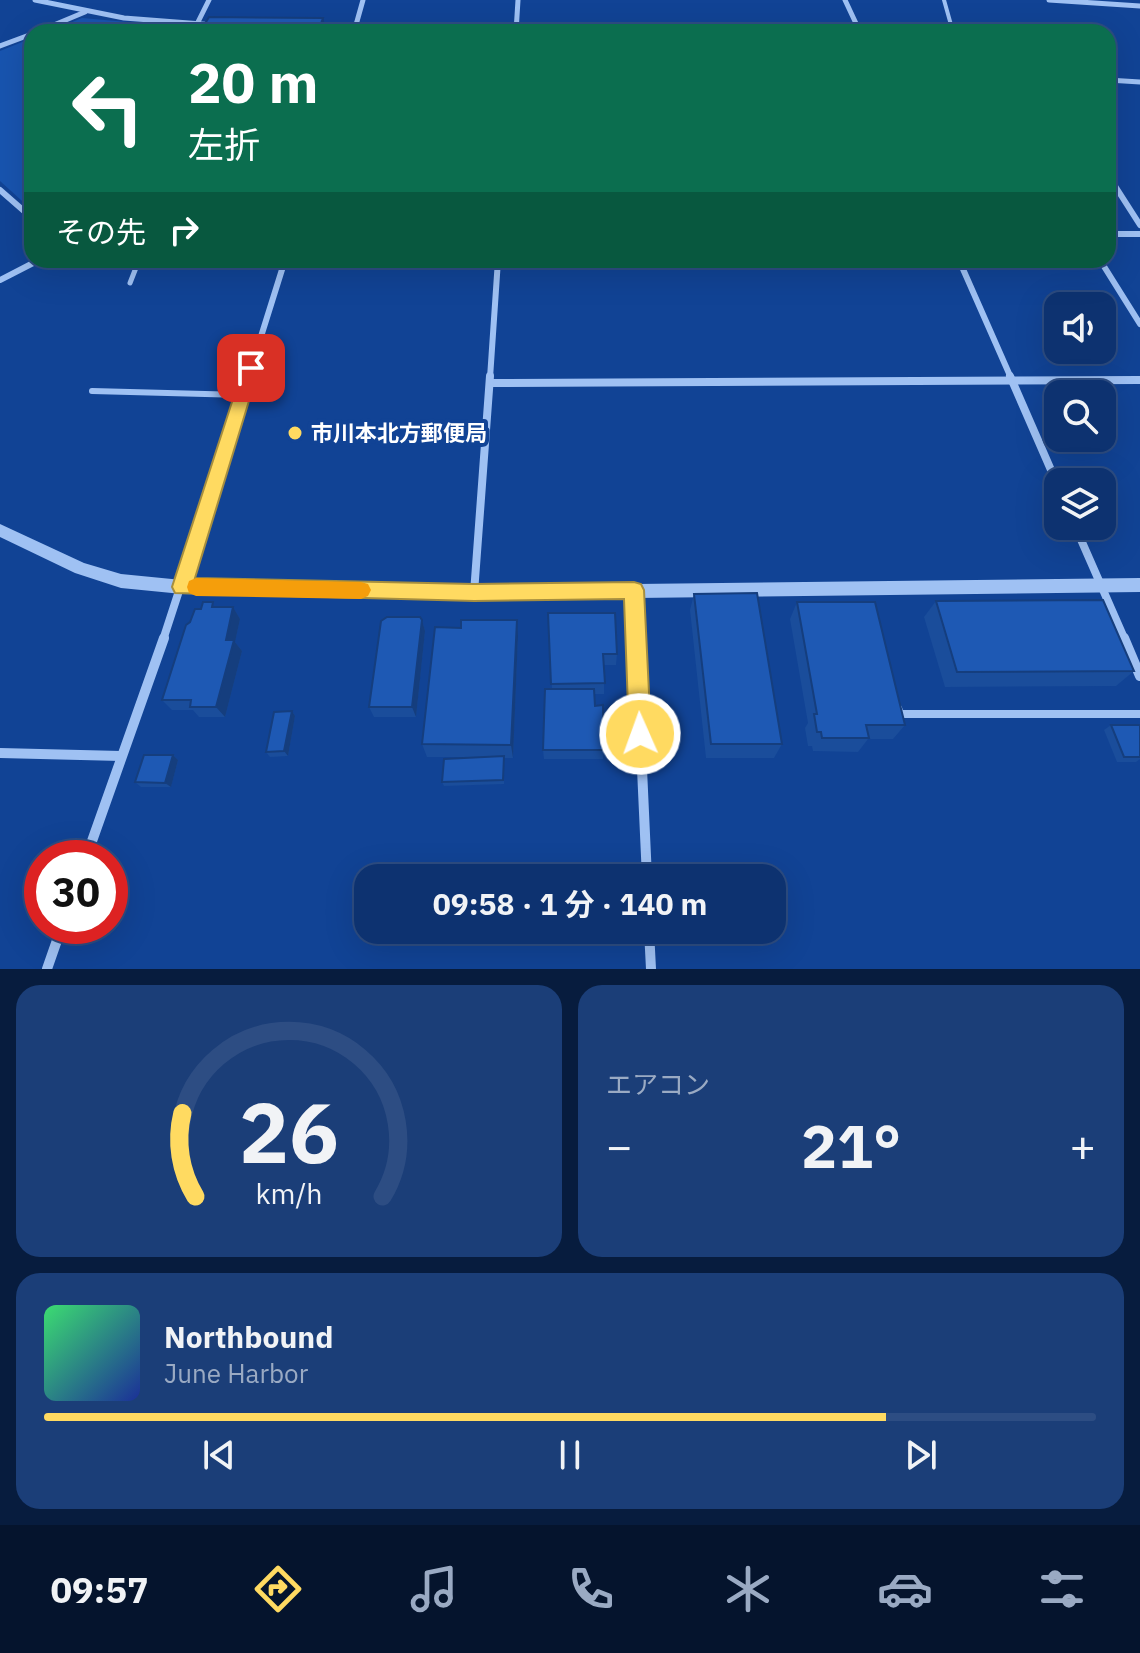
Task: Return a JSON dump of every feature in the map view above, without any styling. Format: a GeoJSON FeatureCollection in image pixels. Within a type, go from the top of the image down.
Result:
{"type":"FeatureCollection","features":[{"type":"Feature","properties":{"kind":"street"},"geometry":{"type":"LineString","coordinates":[[35,0],[86,12],[197,24],[209,0]]}},
{"type":"Feature","properties":{"kind":"street"},"geometry":{"type":"LineString","coordinates":[[356,24],[363,0]]}},
{"type":"Feature","properties":{"kind":"street"},"geometry":{"type":"LineString","coordinates":[[516,24],[518,0]]}},
{"type":"Feature","properties":{"kind":"street"},"geometry":{"type":"LineString","coordinates":[[845,0],[856,24]]}},
{"type":"Feature","properties":{"kind":"street"},"geometry":{"type":"LineString","coordinates":[[1049,0],[1140,6]]}},
{"type":"Feature","properties":{"kind":"street"},"geometry":{"type":"LineString","coordinates":[[57,24],[86,12]]}},
{"type":"Feature","properties":{"kind":"street"},"geometry":{"type":"LineString","coordinates":[[0,46],[24,37]]}},
{"type":"Feature","properties":{"kind":"street"},"geometry":{"type":"LineString","coordinates":[[1116,80],[1140,82]]}},
{"type":"Feature","properties":{"kind":"street"},"geometry":{"type":"LineString","coordinates":[[1116,188],[1140,225]]}},
{"type":"Feature","properties":{"kind":"street"},"geometry":{"type":"LineString","coordinates":[[0,190],[24,211]]}},
{"type":"Feature","properties":{"kind":"street"},"geometry":{"type":"LineString","coordinates":[[1116,234],[1140,234]]}},
{"type":"Feature","properties":{"kind":"street"},"geometry":{"type":"LineString","coordinates":[[0,280],[24,268]]}},
{"type":"Feature","properties":{"kind":"street"},"geometry":{"type":"LineString","coordinates":[[92,840],[182,587],[283,268]]}},
{"type":"Feature","properties":{"kind":"street"},"geometry":{"type":"LineString","coordinates":[[474,593],[497,268]]}},
{"type":"Feature","properties":{"kind":"street"},"geometry":{"type":"LineString","coordinates":[[963,268],[1050,468]]}},
{"type":"Feature","properties":{"kind":"street"},"geometry":{"type":"LineString","coordinates":[[1105,268],[1140,324]]}},
{"type":"Feature","properties":{"kind":"street"},"geometry":{"type":"LineString","coordinates":[[490,383],[1140,380]]}},
{"type":"Feature","properties":{"kind":"street"},"geometry":{"type":"LineString","coordinates":[[0,530],[80,568],[121,581],[182,587],[474,593],[634,590],[870,595],[1140,585]]}},
{"type":"Feature","properties":{"kind":"street"},"geometry":{"type":"LineString","coordinates":[[1081,540],[1140,676]]}},
{"type":"Feature","properties":{"kind":"street"},"geometry":{"type":"LineString","coordinates":[[634,590],[646,864]]}},
{"type":"Feature","properties":{"kind":"street"},"geometry":{"type":"LineString","coordinates":[[0,753],[121,756]]}},
{"type":"Feature","properties":{"kind":"street"},"geometry":{"type":"LineString","coordinates":[[47,969],[56,944]]}},
{"type":"Feature","properties":{"kind":"street"},"geometry":{"type":"LineString","coordinates":[[650,944],[651,969]]}},
{"type":"Feature","properties":{"kind":"lane"},"geometry":{"type":"LineString","coordinates":[[944,0],[951,24]]}},
{"type":"Feature","properties":{"kind":"lane"},"geometry":{"type":"LineString","coordinates":[[130,283],[136,268]]}},
{"type":"Feature","properties":{"kind":"lane"},"geometry":{"type":"LineString","coordinates":[[92,391],[243,395]]}},
{"type":"Feature","properties":{"kind":"lane"},"geometry":{"type":"LineString","coordinates":[[896,700],[900,714],[1140,714]]}},
{"type":"Feature","properties":{"kind":"shaded area"},"geometry":{"type":"Polygon","coordinates":[[[82,18],[151,24],[67,24],[82,18]]]}},
{"type":"Feature","properties":{"kind":"shaded area"},"geometry":{"type":"Polygon","coordinates":[[[24,41],[24,203],[0,181],[0,51],[24,41]]]}},
{"type":"Feature","properties":{"kind":"building"},"geometry":{"type":"Polygon","coordinates":[[[209,17],[323,18],[321,24],[205,24],[209,17]]]}},
{"type":"Feature","properties":{"kind":"building"},"geometry":{"type":"Polygon","coordinates":[[[757,593],[782,744],[711,744],[694,594],[757,593]]]}},
{"type":"Feature","properties":{"kind":"building"},"geometry":{"type":"Polygon","coordinates":[[[1103,600],[1134,671],[957,672],[936,601],[1103,600]]]}},
{"type":"Feature","properties":{"kind":"building"},"geometry":{"type":"Polygon","coordinates":[[[203,602],[213,602],[212,607],[233,607],[226,640],[234,640],[216,707],[190,707],[191,700],[162,700],[186,625],[195,609],[201,609],[203,602]]]}},
{"type":"Feature","properties":{"kind":"building"},"geometry":{"type":"Polygon","coordinates":[[[797,602],[875,602],[905,725],[866,725],[869,738],[822,738],[821,732],[817,732],[814,714],[817,714],[797,602]]]}},
{"type":"Feature","properties":{"kind":"building"},"geometry":{"type":"Polygon","coordinates":[[[548,613],[615,613],[617,654],[603,654],[605,683],[551,684],[548,613]]]}},
{"type":"Feature","properties":{"kind":"building"},"geometry":{"type":"Polygon","coordinates":[[[387,617],[420,617],[422,620],[412,707],[369,707],[381,621],[387,617]]]}},
{"type":"Feature","properties":{"kind":"building"},"geometry":{"type":"Polygon","coordinates":[[[461,620],[517,620],[511,745],[422,744],[435,627],[461,628],[461,620]]]}},
{"type":"Feature","properties":{"kind":"building"},"geometry":{"type":"Polygon","coordinates":[[[545,689],[594,689],[595,706],[603,705],[604,750],[543,750],[545,689]]]}},
{"type":"Feature","properties":{"kind":"building"},"geometry":{"type":"Polygon","coordinates":[[[292,711],[284,751],[266,752],[274,712],[292,711]]]}},
{"type":"Feature","properties":{"kind":"building"},"geometry":{"type":"Polygon","coordinates":[[[1111,725],[1140,725],[1140,757],[1124,757],[1111,725]]]}},
{"type":"Feature","properties":{"kind":"building"},"geometry":{"type":"Polygon","coordinates":[[[144,755],[173,755],[165,783],[135,782],[144,755]]]}},
{"type":"Feature","properties":{"kind":"building"},"geometry":{"type":"Polygon","coordinates":[[[504,756],[503,780],[442,782],[444,759],[504,756]]]}},
{"type":"Feature","properties":{"kind":"slow traffic"},"geometry":{"type":"LineString","coordinates":[[196,587],[361,590]]}},
{"type":"Feature","properties":{"kind":"place","name":"市川本北方郵便局"},"geometry":{"type":"Point","coordinates":[295,433]}},
{"type":"Feature","properties":{"kind":"route"},"geometry":{"type":"LineString","coordinates":[[251,368],[182,587],[474,593],[634,590],[640,734]]}}]}
